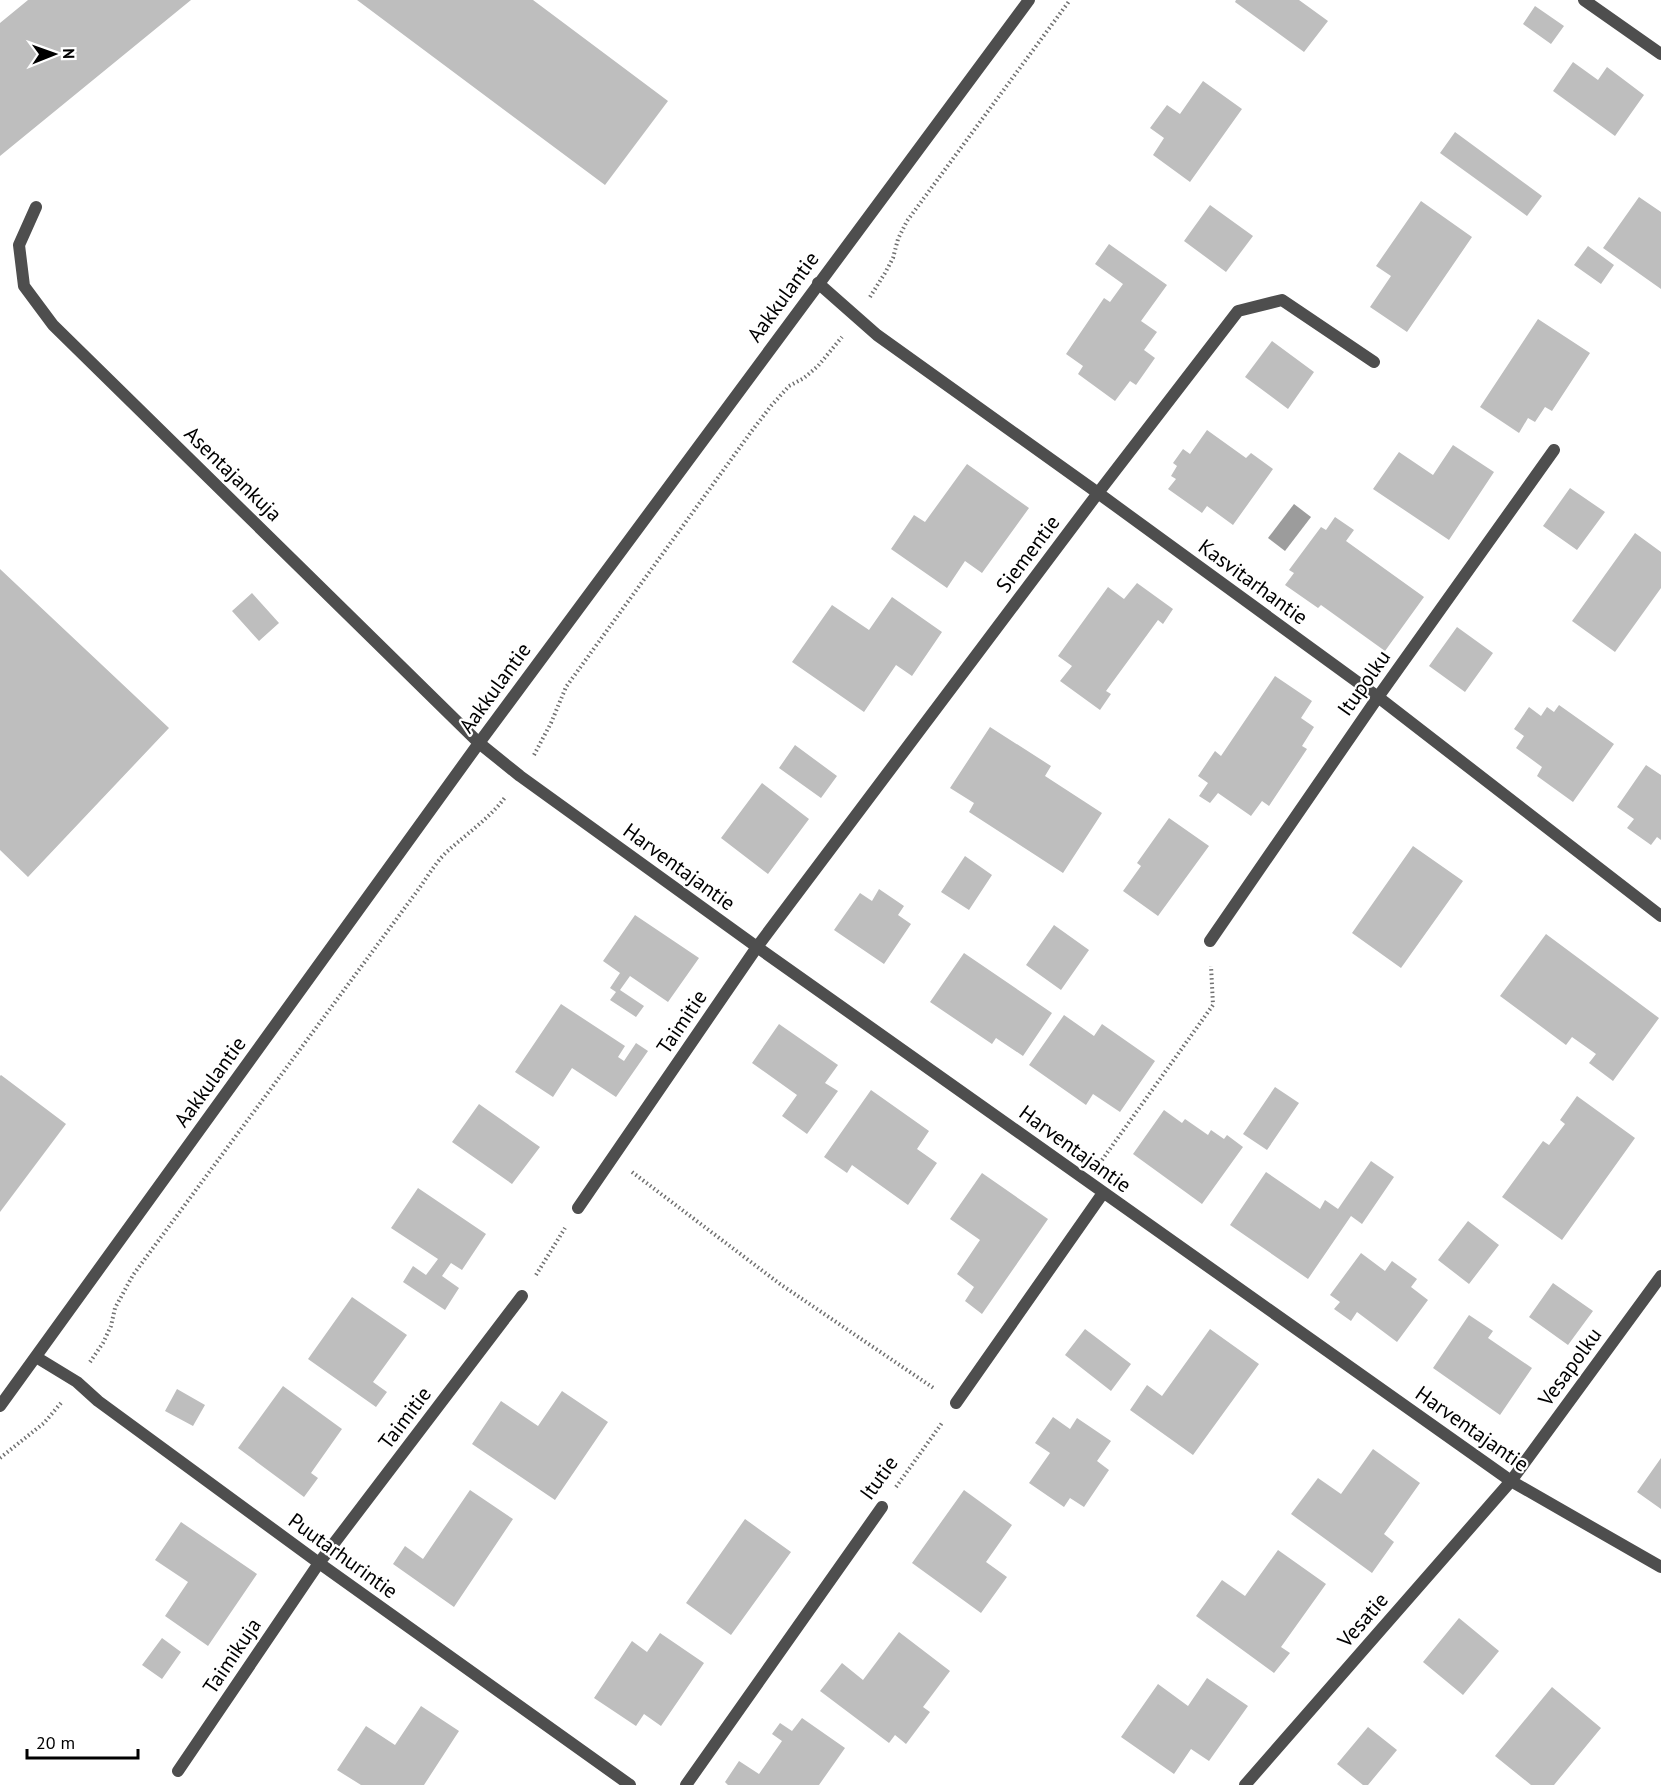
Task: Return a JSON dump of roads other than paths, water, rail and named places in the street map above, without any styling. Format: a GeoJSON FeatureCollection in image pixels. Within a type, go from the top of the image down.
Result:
{"type":"FeatureCollection","features":[{"type":"Feature","properties":{"kind":"street","name":"Aakkulantie"},"geometry":{"type":"LineString","coordinates":[[0,1406],[479,743],[1029,0]]}},
{"type":"Feature","properties":{"kind":"street"},"geometry":{"type":"LineString","coordinates":[[1584,0],[1661,54]]}},
{"type":"Feature","properties":{"kind":"street","name":"Asentajankuja"},"geometry":{"type":"LineString","coordinates":[[36,207],[19,245],[24,286],[53,325],[479,743]]}},
{"type":"Feature","properties":{"kind":"street","name":"Kasvitarhantie"},"geometry":{"type":"LineString","coordinates":[[818,283],[856,319],[877,335],[1378,697],[1661,916]]}},
{"type":"Feature","properties":{"kind":"street","name":"Siementie"},"geometry":{"type":"LineString","coordinates":[[757,947],[1098,493],[1238,311],[1282,300],[1374,362]]}},
{"type":"Feature","properties":{"kind":"street","name":"Itupolku"},"geometry":{"type":"LineString","coordinates":[[1210,941],[1378,697],[1554,450]]}},
{"type":"Feature","properties":{"kind":"street","name":"Harventajantie"},"geometry":{"type":"LineString","coordinates":[[479,743],[520,776],[757,947],[1511,1481],[1661,1567]]}},
{"type":"Feature","properties":{"kind":"street","name":"Taimitie"},"geometry":{"type":"LineString","coordinates":[[578,1208],[757,947]]}},
{"type":"Feature","properties":{"kind":"street"},"geometry":{"type":"LineString","coordinates":[[956,1403],[1103,1193]]}},
{"type":"Feature","properties":{"kind":"street","name":"Vesapolku"},"geometry":{"type":"LineString","coordinates":[[1511,1481],[1661,1276]]}},
{"type":"Feature","properties":{"kind":"street","name":"Taimitie"},"geometry":{"type":"LineString","coordinates":[[319,1563],[522,1296]]}},
{"type":"Feature","properties":{"kind":"street","name":"Puutarhurintie"},"geometry":{"type":"LineString","coordinates":[[36,1357],[77,1382],[98,1401],[319,1563],[630,1785]]}},
{"type":"Feature","properties":{"kind":"street","name":"Vesatie"},"geometry":{"type":"LineString","coordinates":[[1245,1785],[1511,1481]]}},
{"type":"Feature","properties":{"kind":"street","name":"Itutie"},"geometry":{"type":"LineString","coordinates":[[686,1785],[882,1507]]}},
{"type":"Feature","properties":{"kind":"street","name":"Taimikuja"},"geometry":{"type":"LineString","coordinates":[[178,1771],[319,1563]]}}]}
